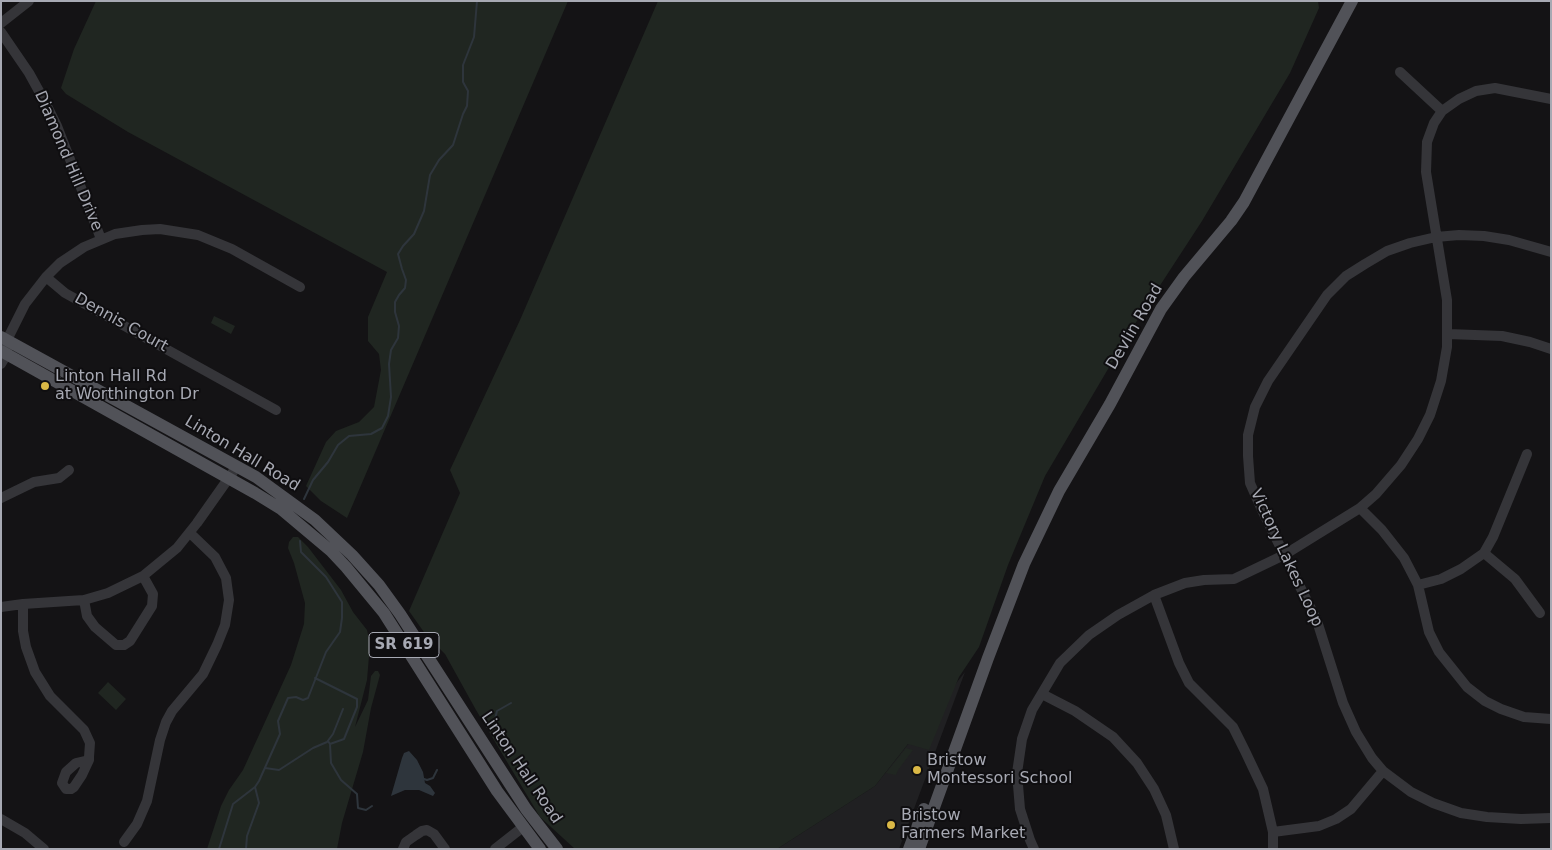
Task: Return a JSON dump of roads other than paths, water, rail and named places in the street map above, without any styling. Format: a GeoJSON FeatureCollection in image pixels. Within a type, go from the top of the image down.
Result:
{"type":"FeatureCollection","features":[{"type":"Feature","properties":{"kind":"main road","name":"Devlin Road"},"geometry":{"type":"LineString","coordinates":[[919,849],[988,658],[1040,527],[1071,468],[1110,404],[1161,309],[1244,202],[1352,1]]}},
{"type":"Feature","properties":{"kind":"main road","name":"Linton Hall Road"},"geometry":{"type":"LineString","coordinates":[[3,348],[232,472],[310,533],[346,567],[384,613],[487,774],[540,849]]}},
{"type":"Feature","properties":{"kind":"main road","name":"Linton Hall Road"},"geometry":{"type":"LineString","coordinates":[[232,472],[256,477],[315,520],[352,555],[379,585],[400,614],[526,809],[556,849]]}},
{"type":"Feature","properties":{"kind":"main road","name":"Devlin Road"},"geometry":{"type":"LineString","coordinates":[[910,849],[966,700],[988,658]]}},
{"type":"Feature","properties":{"kind":"street"},"geometry":{"type":"LineString","coordinates":[[1,23],[29,1]]}},
{"type":"Feature","properties":{"kind":"street","name":"Diamond Hill Drive"},"geometry":{"type":"LineString","coordinates":[[1,32],[29,73],[45,102],[101,239]]}},
{"type":"Feature","properties":{"kind":"street"},"geometry":{"type":"LineString","coordinates":[[1400,72],[1442,111]]}},
{"type":"Feature","properties":{"kind":"street"},"geometry":{"type":"LineString","coordinates":[[1034,849],[1020,809],[1018,773],[1022,739],[1032,710],[1060,664],[1089,635],[1118,615],[1154,595],[1186,583],[1234,578],[1284,555],[1360,508],[1376,494],[1401,465],[1418,440],[1430,415],[1441,382],[1448,334],[1448,300],[1426,172],[1427,142],[1434,123],[1442,111],[1458,99],[1476,92],[1495,88],[1551,99]]}},
{"type":"Feature","properties":{"kind":"street"},"geometry":{"type":"LineString","coordinates":[[3,348],[25,304],[46,277],[70,255],[101,239],[116,234],[160,229],[191,233],[232,249],[300,287]]}},
{"type":"Feature","properties":{"kind":"street","name":"Victory Lakes Loop"},"geometry":{"type":"LineString","coordinates":[[1551,252],[1509,240],[1484,236],[1436,237],[1410,243],[1387,252],[1365,264],[1346,276],[1327,295],[1310,319],[1268,381],[1255,407],[1248,435],[1250,483],[1317,621],[1343,703],[1356,732],[1372,758],[1383,771],[1411,792],[1433,803],[1461,813],[1521,819],[1551,818]]}},
{"type":"Feature","properties":{"kind":"street","name":"Dennis Court"},"geometry":{"type":"LineString","coordinates":[[46,277],[65,292],[276,410]]}},
{"type":"Feature","properties":{"kind":"street"},"geometry":{"type":"LineString","coordinates":[[1448,334],[1502,336],[1551,349]]}},
{"type":"Feature","properties":{"kind":"street"},"geometry":{"type":"LineString","coordinates":[[1418,585],[1461,570],[1484,553],[1493,537],[1527,454]]}},
{"type":"Feature","properties":{"kind":"street"},"geometry":{"type":"LineString","coordinates":[[1,498],[34,482],[59,478],[69,470]]}},
{"type":"Feature","properties":{"kind":"street"},"geometry":{"type":"LineString","coordinates":[[1,607],[84,600],[108,593],[143,576],[167,558],[190,533],[232,472]]}},
{"type":"Feature","properties":{"kind":"street"},"geometry":{"type":"LineString","coordinates":[[1360,508],[1388,537],[1404,558],[1418,585],[1429,632],[1439,652],[1467,687],[1485,701],[1524,717],[1551,719]]}},
{"type":"Feature","properties":{"kind":"street"},"geometry":{"type":"LineString","coordinates":[[124,842],[135,828],[147,801],[160,740],[166,722],[202,674],[217,645],[224,625],[229,600],[226,578],[215,557],[190,533]]}},
{"type":"Feature","properties":{"kind":"street"},"geometry":{"type":"LineString","coordinates":[[1484,553],[1515,578],[1540,613]]}},
{"type":"Feature","properties":{"kind":"street"},"geometry":{"type":"LineString","coordinates":[[84,600],[88,616],[95,627],[116,645],[124,645],[130,641],[152,606],[153,594],[143,576]]}},
{"type":"Feature","properties":{"kind":"street"},"geometry":{"type":"LineString","coordinates":[[1154,595],[1179,664],[1189,683],[1233,727],[1263,789],[1273,832],[1273,849]]}},
{"type":"Feature","properties":{"kind":"street"},"geometry":{"type":"LineString","coordinates":[[22,604],[23,631],[26,647],[35,672],[50,696],[88,736],[89,760]]}},
{"type":"Feature","properties":{"kind":"street"},"geometry":{"type":"LineString","coordinates":[[1042,694],[1075,711],[1113,737],[1137,763],[1154,788],[1166,816],[1174,849]]}},
{"type":"Feature","properties":{"kind":"street"},"geometry":{"type":"LineString","coordinates":[[1273,832],[1319,826],[1336,819],[1351,809],[1383,771]]}},
{"type":"Feature","properties":{"kind":"street"},"geometry":{"type":"LineString","coordinates":[[1,819],[25,833],[44,849]]}},
{"type":"Feature","properties":{"kind":"street"},"geometry":{"type":"LineString","coordinates":[[495,849],[523,827]]}},
{"type":"Feature","properties":{"kind":"street"},"geometry":{"type":"LineString","coordinates":[[403,849],[406,842],[422,831],[427,830],[434,834],[445,849]]}},
{"type":"Feature","properties":{"kind":"waterway"},"geometry":{"type":"LineString","coordinates":[[304,499],[313,480],[328,462],[338,445],[349,436],[371,434],[382,428],[388,416],[391,397],[389,364],[391,350],[398,338],[399,326],[395,312],[395,302],[405,288],[406,280],[398,254],[414,234],[424,211],[430,175],[439,160],[453,145],[467,106],[468,91],[463,82],[463,65],[474,37],[477,1]]}},
{"type":"Feature","properties":{"kind":"waterway"},"geometry":{"type":"LineString","coordinates":[[219,849],[233,804],[255,787],[259,781],[280,734],[278,721],[288,698],[296,697],[303,700],[308,698],[326,652],[340,632],[342,602],[326,577],[301,552],[300,541]]}},
{"type":"Feature","properties":{"kind":"waterway"},"geometry":{"type":"LineString","coordinates":[[315,678],[357,699],[357,707],[344,739],[330,744]]}},
{"type":"Feature","properties":{"kind":"waterway"},"geometry":{"type":"LineString","coordinates":[[487,727],[494,723],[497,711],[511,703]]}},
{"type":"Feature","properties":{"kind":"waterway"},"geometry":{"type":"LineString","coordinates":[[265,768],[279,770],[313,748],[327,742],[333,734],[343,709]]}},
{"type":"Feature","properties":{"kind":"waterway"},"geometry":{"type":"LineString","coordinates":[[328,741],[330,744],[331,763],[341,780],[357,794],[358,808],[366,810],[372,806]]}},
{"type":"Feature","properties":{"kind":"waterway"},"geometry":{"type":"LineString","coordinates":[[424,779],[433,778],[437,770]]}},
{"type":"Feature","properties":{"kind":"waterway"},"geometry":{"type":"LineString","coordinates":[[246,849],[247,836],[259,803],[255,787]]}},
{"type":"Feature","properties":{"kind":"place","name":"Linton Hall Rd at Worthington Dr"},"geometry":{"type":"Point","coordinates":[45,386]}},
{"type":"Feature","properties":{"kind":"place","name":"Bristow Montessori School"},"geometry":{"type":"Point","coordinates":[917,770]}},
{"type":"Feature","properties":{"kind":"place","name":"Bristow Farmers Market"},"geometry":{"type":"Point","coordinates":[891,825]}}]}
